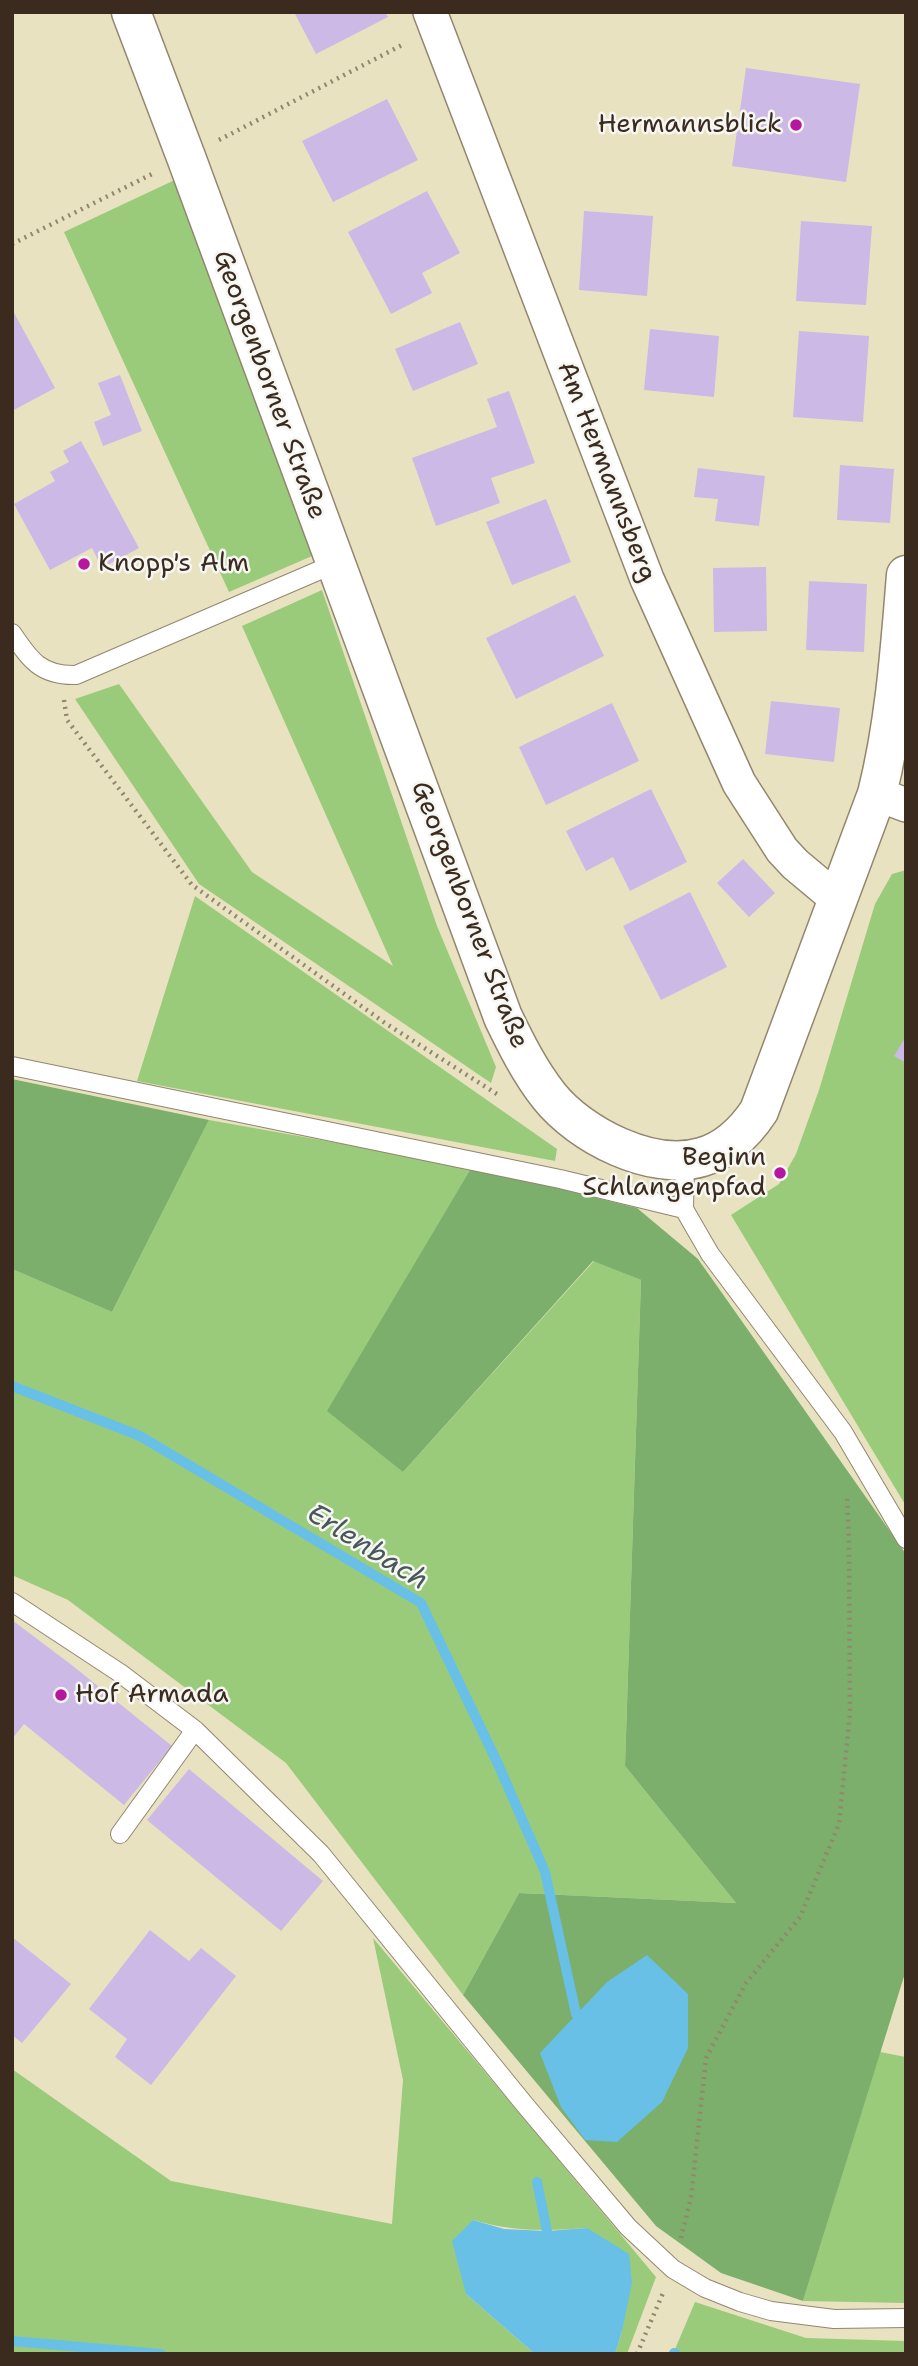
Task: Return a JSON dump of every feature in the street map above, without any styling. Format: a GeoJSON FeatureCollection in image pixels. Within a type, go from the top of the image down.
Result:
{"type":"FeatureCollection","features":[{"type":"Feature","properties":{"kind":"main road","name":"Georgenborner Straße"},"geometry":{"type":"LineString","coordinates":[[131,12],[492,988],[516,1045],[550,1097],[575,1121],[595,1135],[639,1154],[685,1161],[720,1150],[748,1127],[759,1111],[838,900],[892,800],[889,745],[906,575]]}},
{"type":"Feature","properties":{"kind":"street","name":"Am Hermannsberg"},"geometry":{"type":"LineString","coordinates":[[430,12],[642,567],[739,783],[782,850],[838,900]]}},
{"type":"Feature","properties":{"kind":"lane"},"geometry":{"type":"LineString","coordinates":[[12,633],[28,657],[46,670],[59,675],[76,675],[334,564]]}},
{"type":"Feature","properties":{"kind":"lane"},"geometry":{"type":"LineString","coordinates":[[12,1066],[560,1179],[684,1209]]}},
{"type":"Feature","properties":{"kind":"lane"},"geometry":{"type":"LineString","coordinates":[[685,1161],[684,1209],[710,1254],[843,1432],[906,1539]]}},
{"type":"Feature","properties":{"kind":"lane"},"geometry":{"type":"LineString","coordinates":[[12,1602],[120,1673],[195,1730],[321,1854],[628,2227],[673,2269],[705,2288],[771,2311],[834,2319],[906,2318]]}},
{"type":"Feature","properties":{"kind":"lane"},"geometry":{"type":"LineString","coordinates":[[120,1835],[195,1730]]}},
{"type":"Feature","properties":{"kind":"path"},"geometry":{"type":"LineString","coordinates":[[12,244],[393,49]]}},
{"type":"Feature","properties":{"kind":"path"},"geometry":{"type":"LineString","coordinates":[[59,675],[67,720],[192,885],[385,1023],[505,1101]]}},
{"type":"Feature","properties":{"kind":"path"},"geometry":{"type":"LineString","coordinates":[[637,2354],[673,2269],[691,2198],[706,2058],[746,1983],[800,1917],[839,1825],[850,1713],[846,1489]]}},
{"type":"Feature","properties":{"kind":"green space"},"geometry":{"type":"Polygon","coordinates":[[[179,178],[312,556],[229,592],[64,232],[179,178]]]}},
{"type":"Feature","properties":{"kind":"green space"},"geometry":{"type":"Polygon","coordinates":[[[322,590],[437,926],[496,1067],[491,1083],[199,884],[75,699],[119,684],[252,872],[393,966],[242,626],[322,590]]]}},
{"type":"Feature","properties":{"kind":"green space"},"geometry":{"type":"Polygon","coordinates":[[[906,870],[906,1506],[731,1215],[779,1184],[796,1154],[819,1090],[875,904],[892,874],[906,870]]]}},
{"type":"Feature","properties":{"kind":"green space"},"geometry":{"type":"Polygon","coordinates":[[[195,896],[557,1149],[555,1161],[137,1081],[195,896]]]}},
{"type":"Feature","properties":{"kind":"green space"},"geometry":{"type":"Polygon","coordinates":[[[12,1079],[209,1120],[112,1312],[12,1269],[12,1079]]]}},
{"type":"Feature","properties":{"kind":"green space"},"geometry":{"type":"Polygon","coordinates":[[[209,1120],[472,1167],[403,1472],[594,1261],[641,1280],[625,1766],[736,1903],[519,1893],[463,1995],[286,1763],[68,1600],[12,1575],[12,1269],[112,1312],[209,1120]]]}},
{"type":"Feature","properties":{"kind":"green space"},"geometry":{"type":"Polygon","coordinates":[[[472,1167],[637,1208],[698,1259],[906,1554],[906,1970],[803,2301],[721,2273],[656,2226],[463,1995],[519,1893],[736,1903],[625,1766],[641,1280],[593,1261],[403,1472],[327,1411],[472,1167]]]}},
{"type":"Feature","properties":{"kind":"green space"},"geometry":{"type":"Polygon","coordinates":[[[373,1938],[656,2277],[627,2354],[615,2354],[622,2331],[587,2228],[530,2230],[473,2220],[466,2294],[535,2354],[12,2354],[12,2069],[171,2181],[392,2224],[403,2080],[373,1938]]]}},
{"type":"Feature","properties":{"kind":"green space"},"geometry":{"type":"Polygon","coordinates":[[[880,2052],[906,2057],[906,2303],[803,2301],[880,2052]]]}},
{"type":"Feature","properties":{"kind":"green space"},"geometry":{"type":"Polygon","coordinates":[[[695,2302],[806,2338],[906,2341],[906,2354],[673,2354],[695,2302]]]}},
{"type":"Feature","properties":{"kind":"water"},"geometry":{"type":"Polygon","coordinates":[[[647,1955],[688,1994],[688,2048],[662,2102],[617,2142],[585,2140],[561,2107],[540,2053],[607,1982],[647,1955]]]}},
{"type":"Feature","properties":{"kind":"water"},"geometry":{"type":"Polygon","coordinates":[[[473,2220],[504,2229],[547,2231],[587,2228],[629,2254],[632,2283],[615,2354],[535,2354],[466,2294],[452,2241],[473,2220]]]}},
{"type":"Feature","properties":{"kind":"building"},"geometry":{"type":"Polygon","coordinates":[[[294,12],[385,12],[388,17],[316,54],[294,12]]]}},
{"type":"Feature","properties":{"kind":"building","name":"Hermannsblick"},"geometry":{"type":"Polygon","coordinates":[[[746,68],[860,84],[846,182],[732,166],[746,68]]]}},
{"type":"Feature","properties":{"kind":"building"},"geometry":{"type":"Polygon","coordinates":[[[387,99],[418,160],[333,202],[302,141],[387,99]]]}},
{"type":"Feature","properties":{"kind":"building"},"geometry":{"type":"Polygon","coordinates":[[[427,191],[460,253],[422,273],[432,293],[391,314],[348,232],[427,191]]]}},
{"type":"Feature","properties":{"kind":"building"},"geometry":{"type":"Polygon","coordinates":[[[584,211],[653,216],[647,296],[579,290],[584,211]]]}},
{"type":"Feature","properties":{"kind":"building"},"geometry":{"type":"Polygon","coordinates":[[[801,221],[872,226],[866,305],[796,301],[801,221]]]}},
{"type":"Feature","properties":{"kind":"building"},"geometry":{"type":"Polygon","coordinates":[[[12,309],[55,388],[12,411],[12,309]]]}},
{"type":"Feature","properties":{"kind":"building"},"geometry":{"type":"Polygon","coordinates":[[[460,322],[478,364],[413,391],[395,349],[460,322]]]}},
{"type":"Feature","properties":{"kind":"building"},"geometry":{"type":"Polygon","coordinates":[[[650,329],[719,336],[714,397],[644,390],[650,329]]]}},
{"type":"Feature","properties":{"kind":"building"},"geometry":{"type":"Polygon","coordinates":[[[799,331],[869,336],[863,422],[793,417],[799,331]]]}},
{"type":"Feature","properties":{"kind":"building"},"geometry":{"type":"Polygon","coordinates":[[[120,375],[142,431],[103,446],[94,422],[111,415],[98,383],[120,375]]]}},
{"type":"Feature","properties":{"kind":"building"},"geometry":{"type":"Polygon","coordinates":[[[509,391],[535,463],[491,478],[500,503],[436,526],[412,458],[497,427],[487,399],[509,391]]]}},
{"type":"Feature","properties":{"kind":"building"},"geometry":{"type":"Polygon","coordinates":[[[81,441],[139,548],[102,568],[92,548],[50,570],[14,504],[55,481],[50,472],[69,462],[63,451],[81,441]]]}},
{"type":"Feature","properties":{"kind":"building"},"geometry":{"type":"Polygon","coordinates":[[[840,465],[894,469],[890,523],[837,520],[840,465]]]}},
{"type":"Feature","properties":{"kind":"building"},"geometry":{"type":"Polygon","coordinates":[[[698,468],[765,476],[759,526],[715,521],[718,499],[694,497],[698,468]]]}},
{"type":"Feature","properties":{"kind":"building"},"geometry":{"type":"Polygon","coordinates":[[[546,499],[571,562],[512,585],[486,522],[546,499]]]}},
{"type":"Feature","properties":{"kind":"building"},"geometry":{"type":"Polygon","coordinates":[[[766,567],[767,631],[714,632],[713,568],[766,567]]]}},
{"type":"Feature","properties":{"kind":"building"},"geometry":{"type":"Polygon","coordinates":[[[809,581],[867,584],[864,652],[806,650],[809,581]]]}},
{"type":"Feature","properties":{"kind":"building"},"geometry":{"type":"Polygon","coordinates":[[[575,595],[604,656],[516,699],[486,638],[575,595]]]}},
{"type":"Feature","properties":{"kind":"building"},"geometry":{"type":"Polygon","coordinates":[[[771,701],[840,708],[834,762],[765,754],[771,701]]]}},
{"type":"Feature","properties":{"kind":"building"},"geometry":{"type":"Polygon","coordinates":[[[612,703],[639,761],[546,805],[519,747],[612,703]]]}},
{"type":"Feature","properties":{"kind":"building"},"geometry":{"type":"Polygon","coordinates":[[[651,789],[687,862],[630,891],[613,857],[586,871],[566,831],[651,789]]]}},
{"type":"Feature","properties":{"kind":"building"},"geometry":{"type":"Polygon","coordinates":[[[743,859],[775,893],[749,917],[717,883],[743,859]]]}},
{"type":"Feature","properties":{"kind":"building"},"geometry":{"type":"Polygon","coordinates":[[[690,892],[727,967],[661,1000],[623,926],[690,892]]]}},
{"type":"Feature","properties":{"kind":"building"},"geometry":{"type":"Polygon","coordinates":[[[906,1036],[906,1063],[894,1056],[906,1036]]]}},
{"type":"Feature","properties":{"kind":"building","name":"Hof Armada"},"geometry":{"type":"Polygon","coordinates":[[[12,1620],[172,1746],[124,1805],[24,1724],[12,1739],[12,1620]]]}},
{"type":"Feature","properties":{"kind":"building"},"geometry":{"type":"Polygon","coordinates":[[[189,1769],[323,1881],[281,1931],[147,1820],[189,1769]]]}},
{"type":"Feature","properties":{"kind":"building"},"geometry":{"type":"Polygon","coordinates":[[[150,1930],[189,1961],[201,1948],[236,1976],[151,2085],[115,2057],[127,2039],[89,2009],[150,1930]]]}},
{"type":"Feature","properties":{"kind":"building"},"geometry":{"type":"Polygon","coordinates":[[[12,1937],[71,1984],[22,2043],[12,2035],[12,1937]]]}},
{"type":"Feature","properties":{"kind":"waterway","name":"Erlenbach"},"geometry":{"type":"LineString","coordinates":[[12,1386],[140,1436],[421,1603],[498,1764],[545,1872],[576,2014]]}},
{"type":"Feature","properties":{"kind":"waterway","name":"Erlenbach"},"geometry":{"type":"LineString","coordinates":[[537,2182],[547,2231]]}},
{"type":"Feature","properties":{"kind":"waterway","name":"Erlenbach"},"geometry":{"type":"LineString","coordinates":[[12,2341],[161,2354]]}},
{"type":"Feature","properties":{"kind":"place","name":"Hermannsblick"},"geometry":{"type":"Point","coordinates":[796,125]}},
{"type":"Feature","properties":{"kind":"place","name":"Knopp's Alm"},"geometry":{"type":"Point","coordinates":[84,564]}},
{"type":"Feature","properties":{"kind":"place","name":"Beginn Schlangenpfad"},"geometry":{"type":"Point","coordinates":[780,1173]}},
{"type":"Feature","properties":{"kind":"place","name":"Hof Armada"},"geometry":{"type":"Point","coordinates":[61,1695]}}]}
